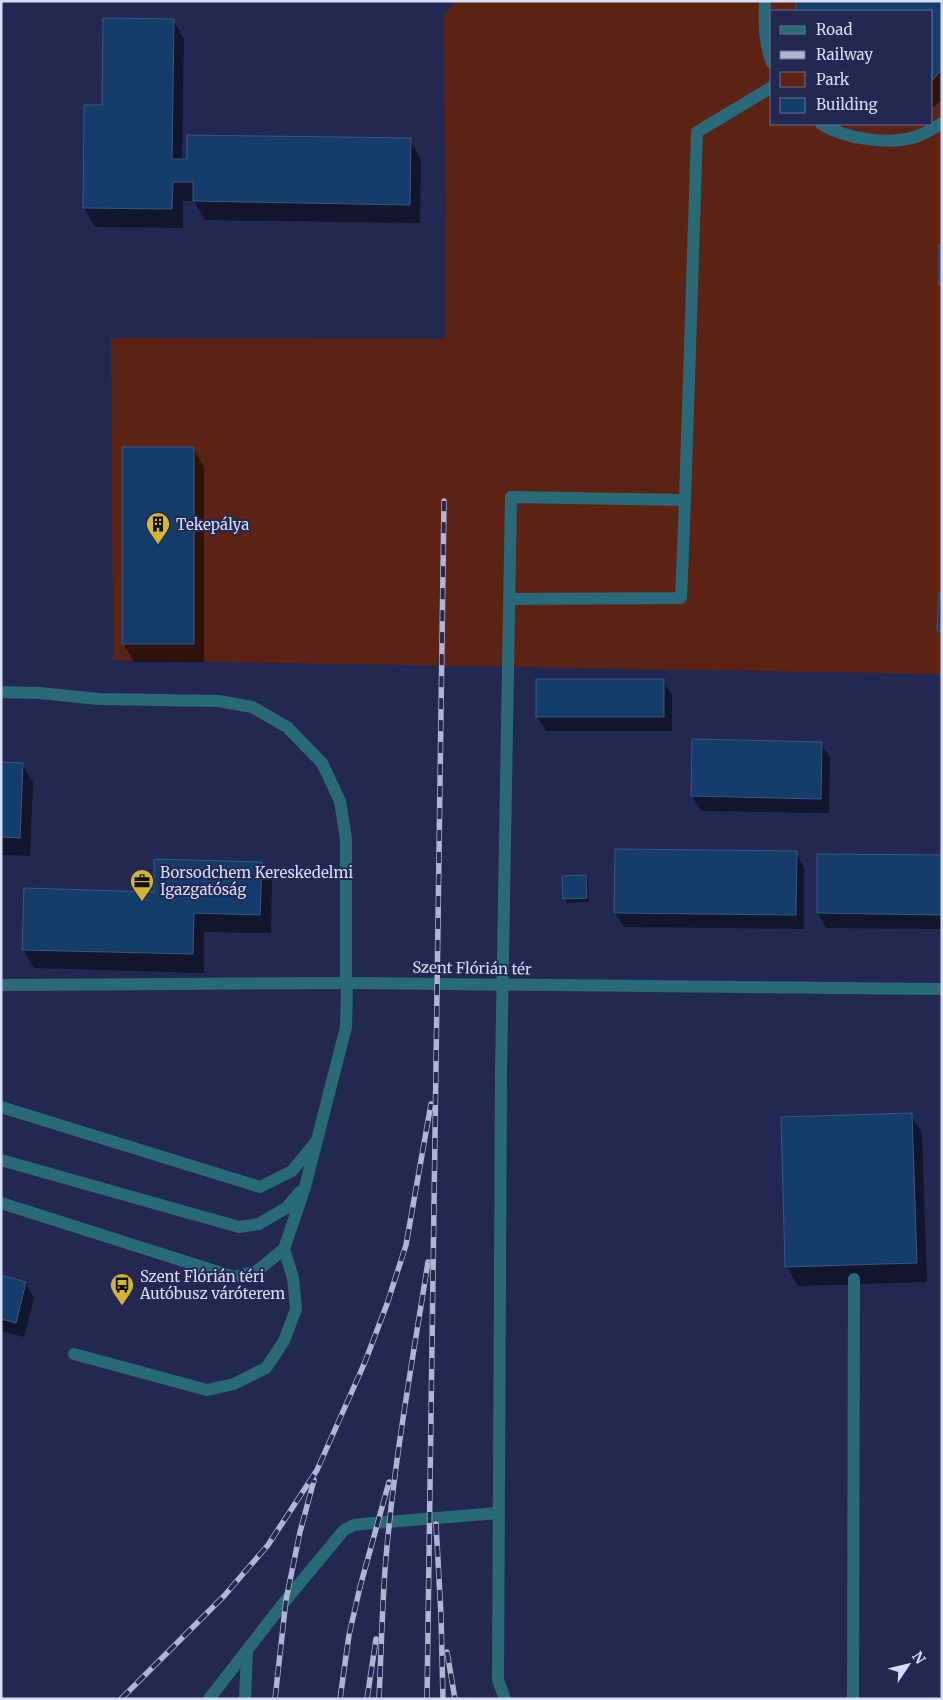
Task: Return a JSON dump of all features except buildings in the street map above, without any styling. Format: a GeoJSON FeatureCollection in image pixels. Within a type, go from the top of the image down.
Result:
{"type":"FeatureCollection","features":[{"type":"Feature","properties":{"kind":"street"},"geometry":{"type":"LineString","coordinates":[[765,1],[766,49],[770,58]]}},
{"type":"Feature","properties":{"kind":"street"},"geometry":{"type":"LineString","coordinates":[[510,599],[682,598],[697,132],[770,89]]}},
{"type":"Feature","properties":{"kind":"street"},"geometry":{"type":"LineString","coordinates":[[824,125],[834,131],[892,142],[918,136],[942,123]]}},
{"type":"Feature","properties":{"kind":"street"},"geometry":{"type":"LineString","coordinates":[[505,1699],[498,1680],[503,985],[511,497],[685,500]]}},
{"type":"Feature","properties":{"kind":"street"},"geometry":{"type":"LineString","coordinates":[[1,692],[39,693],[99,699],[219,701],[252,707],[287,727],[322,763],[340,801],[346,839],[346,1027],[305,1187],[284,1249],[257,1271],[234,1277],[1,1203]]}},
{"type":"Feature","properties":{"kind":"street","name":"Szent Flórián tér"},"geometry":{"type":"LineString","coordinates":[[1,985],[346,984],[942,989]]}},
{"type":"Feature","properties":{"kind":"street"},"geometry":{"type":"LineString","coordinates":[[1,1107],[260,1187],[292,1171],[317,1140]]}},
{"type":"Feature","properties":{"kind":"street"},"geometry":{"type":"LineString","coordinates":[[1,1160],[239,1227],[259,1224],[280,1212],[305,1187]]}},
{"type":"Feature","properties":{"kind":"street"},"geometry":{"type":"LineString","coordinates":[[74,1354],[208,1390],[234,1384],[266,1368],[284,1341],[296,1309],[293,1278],[284,1249]]}},
{"type":"Feature","properties":{"kind":"street"},"geometry":{"type":"LineString","coordinates":[[853,1699],[854,1279]]}},
{"type":"Feature","properties":{"kind":"street"},"geometry":{"type":"LineString","coordinates":[[209,1699],[344,1530],[362,1524],[499,1513]]}},
{"type":"Feature","properties":{"kind":"street"},"geometry":{"type":"LineString","coordinates":[[245,1699],[247,1651]]}},
{"type":"Feature","properties":{"kind":"green space"},"geometry":{"type":"Polygon","coordinates":[[[455,1],[942,1],[942,674],[113,660],[111,338],[446,339],[444,17],[455,1]]]}},
{"type":"Feature","properties":{"kind":"railway"},"geometry":{"type":"LineString","coordinates":[[427,1699],[444,501]]}},
{"type":"Feature","properties":{"kind":"railway"},"geometry":{"type":"LineString","coordinates":[[121,1699],[224,1596],[268,1545],[317,1470],[365,1362],[387,1304],[406,1245],[431,1104]]}},
{"type":"Feature","properties":{"kind":"railway"},"geometry":{"type":"LineString","coordinates":[[379,1699],[388,1531],[428,1262]]}},
{"type":"Feature","properties":{"kind":"railway"},"geometry":{"type":"LineString","coordinates":[[275,1699],[286,1600],[300,1532],[314,1480]]}},
{"type":"Feature","properties":{"kind":"railway"},"geometry":{"type":"LineString","coordinates":[[340,1699],[349,1635],[389,1482]]}},
{"type":"Feature","properties":{"kind":"railway"},"geometry":{"type":"LineString","coordinates":[[436,1524],[443,1699]]}},
{"type":"Feature","properties":{"kind":"railway"},"geometry":{"type":"LineString","coordinates":[[367,1699],[376,1639]]}},
{"type":"Feature","properties":{"kind":"railway"},"geometry":{"type":"LineString","coordinates":[[447,1652],[455,1699]]}},
{"type":"Feature","properties":{"kind":"place","name":"Tekepálya"},"geometry":{"type":"Point","coordinates":[158,545]}},
{"type":"Feature","properties":{"kind":"place","name":"Borsodchem Kereskedelmi Igazgatóság"},"geometry":{"type":"Point","coordinates":[142,902]}},
{"type":"Feature","properties":{"kind":"place","name":"Szent Flórián téri Autóbusz váróterem"},"geometry":{"type":"Point","coordinates":[122,1306]}}]}
